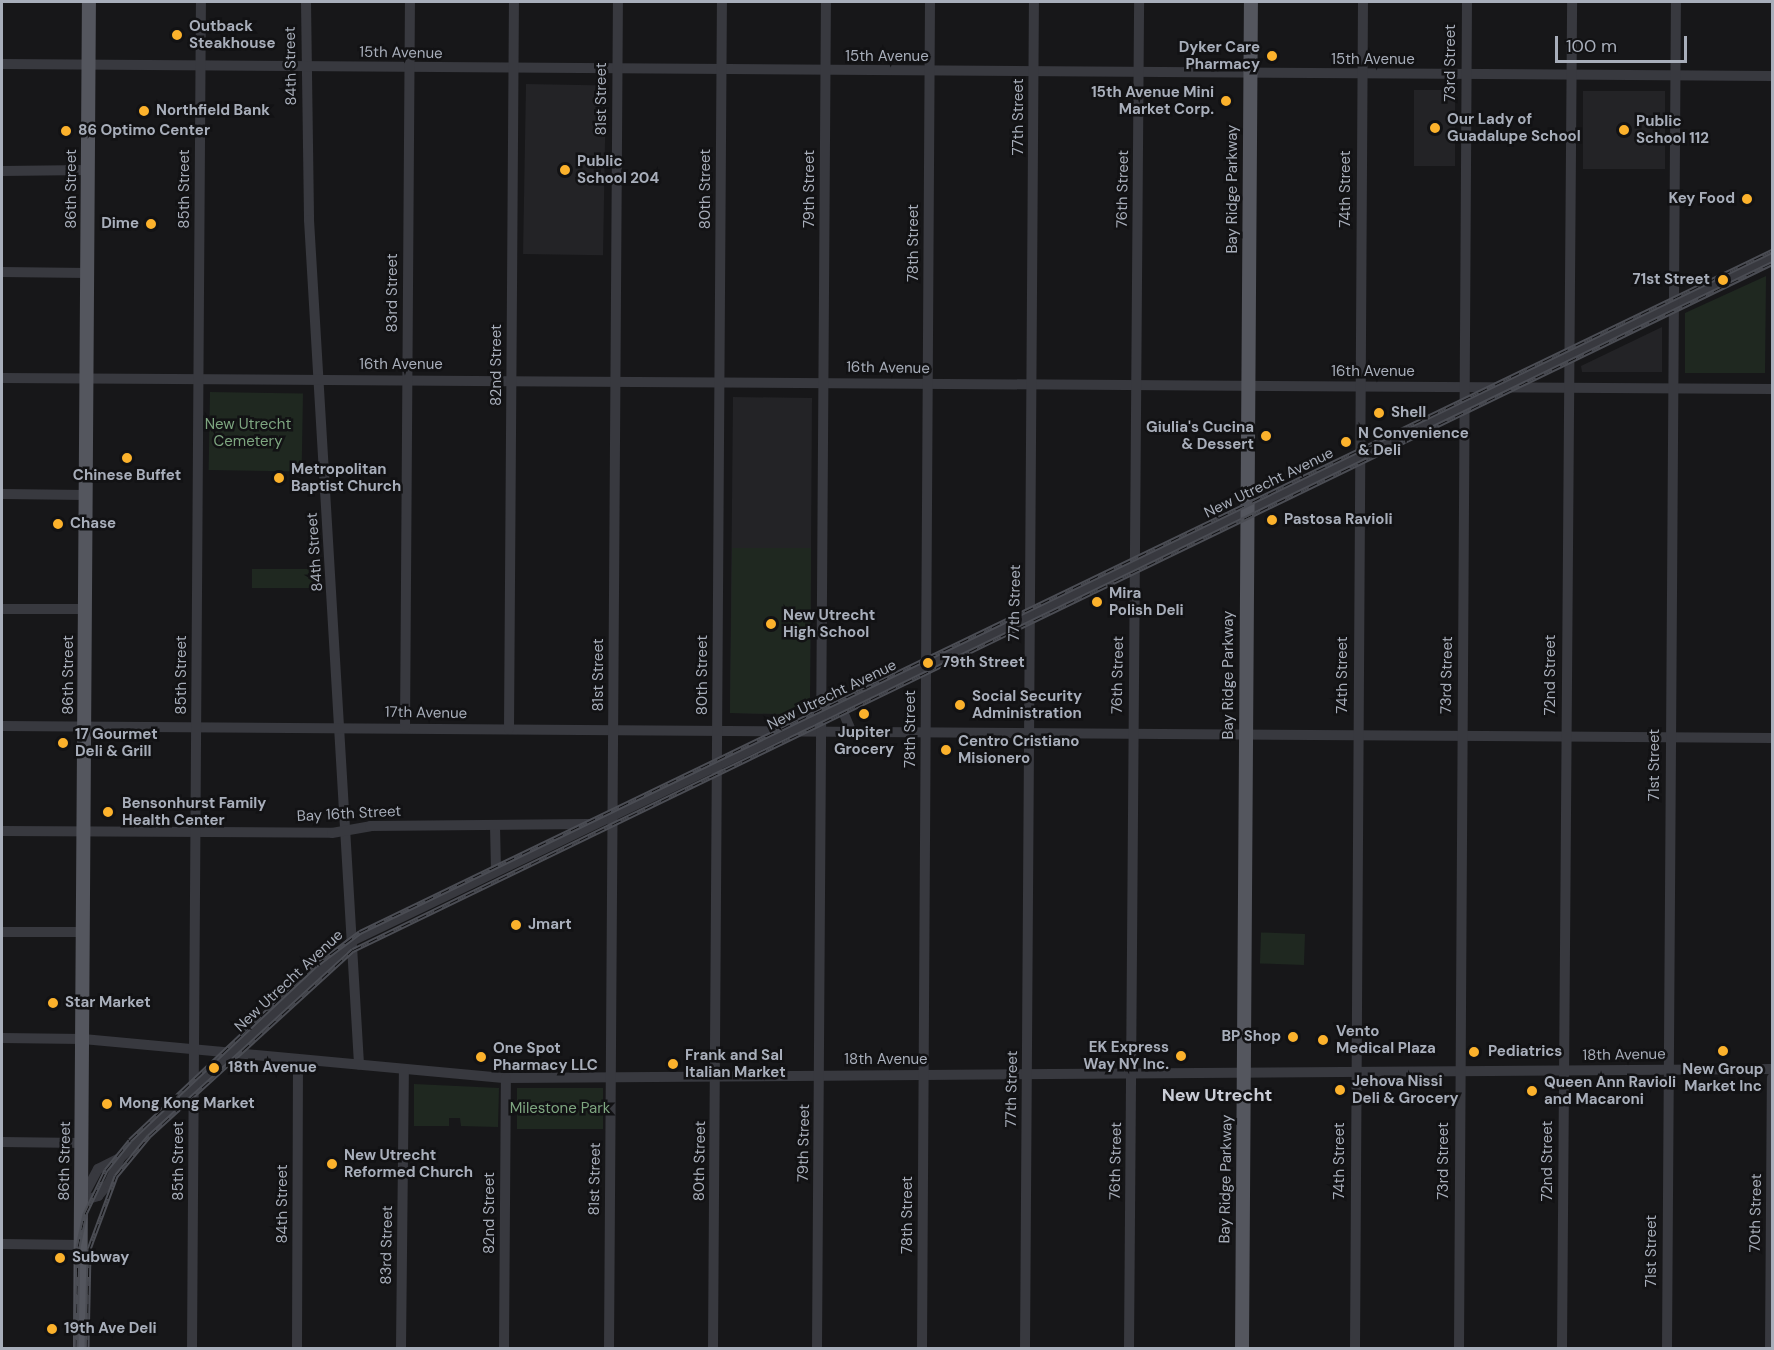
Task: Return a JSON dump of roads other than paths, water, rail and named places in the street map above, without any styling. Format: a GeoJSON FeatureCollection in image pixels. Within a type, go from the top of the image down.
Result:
{"type":"FeatureCollection","features":[{"type":"Feature","properties":{"kind":"main road","name":"86th Street"},"geometry":{"type":"LineString","coordinates":[[80,1348],[89,2]]}},
{"type":"Feature","properties":{"kind":"main road","name":"Bay Ridge Parkway"},"geometry":{"type":"LineString","coordinates":[[1242,1348],[1251,2]]}},
{"type":"Feature","properties":{"kind":"street","name":"85th Street"},"geometry":{"type":"LineString","coordinates":[[192,1348],[201,2]]}},
{"type":"Feature","properties":{"kind":"street","name":"84th Street"},"geometry":{"type":"LineString","coordinates":[[306,2],[305,66],[319,380],[359,1065]]}},
{"type":"Feature","properties":{"kind":"street","name":"83rd Street"},"geometry":{"type":"LineString","coordinates":[[405,728],[410,2]]}},
{"type":"Feature","properties":{"kind":"street","name":"82nd Street"},"geometry":{"type":"LineString","coordinates":[[509,729],[514,2]]}},
{"type":"Feature","properties":{"kind":"street","name":"81st Street"},"geometry":{"type":"LineString","coordinates":[[609,1348],[618,2]]}},
{"type":"Feature","properties":{"kind":"street","name":"80th Street"},"geometry":{"type":"LineString","coordinates":[[713,1348],[722,2]]}},
{"type":"Feature","properties":{"kind":"street","name":"79th Street"},"geometry":{"type":"LineString","coordinates":[[817,1348],[826,2]]}},
{"type":"Feature","properties":{"kind":"street","name":"78th Street"},"geometry":{"type":"LineString","coordinates":[[921,1348],[930,2]]}},
{"type":"Feature","properties":{"kind":"street","name":"77th Street"},"geometry":{"type":"LineString","coordinates":[[1025,1348],[1034,2]]}},
{"type":"Feature","properties":{"kind":"street","name":"76th Street"},"geometry":{"type":"LineString","coordinates":[[1129,1348],[1139,2]]}},
{"type":"Feature","properties":{"kind":"street","name":"74th Street"},"geometry":{"type":"LineString","coordinates":[[1355,1348],[1363,2]]}},
{"type":"Feature","properties":{"kind":"street","name":"73rd Street"},"geometry":{"type":"LineString","coordinates":[[1459,1348],[1467,2]]}},
{"type":"Feature","properties":{"kind":"street","name":"72nd Street"},"geometry":{"type":"LineString","coordinates":[[1562,1348],[1572,2]]}},
{"type":"Feature","properties":{"kind":"street","name":"71st Street"},"geometry":{"type":"LineString","coordinates":[[1667,1348],[1676,2]]}},
{"type":"Feature","properties":{"kind":"street","name":"15th Avenue"},"geometry":{"type":"LineString","coordinates":[[2,64],[1773,76]]}},
{"type":"Feature","properties":{"kind":"street"},"geometry":{"type":"LineString","coordinates":[[2,171],[88,170]]}},
{"type":"Feature","properties":{"kind":"street","name":"New Utrecht Avenue"},"geometry":{"type":"LineString","coordinates":[[81,1201],[98,1169],[120,1158],[194,1085],[231,1054],[352,941],[590,824],[822,717],[1495,390],[1773,259]]}},
{"type":"Feature","properties":{"kind":"street"},"geometry":{"type":"LineString","coordinates":[[2,272],[88,273]]}},
{"type":"Feature","properties":{"kind":"street","name":"16th Avenue"},"geometry":{"type":"LineString","coordinates":[[2,378],[1464,386],[1495,390],[1568,387],[1773,389]]}},
{"type":"Feature","properties":{"kind":"street"},"geometry":{"type":"LineString","coordinates":[[2,494],[86,495]]}},
{"type":"Feature","properties":{"kind":"street"},"geometry":{"type":"LineString","coordinates":[[2,609],[86,609]]}},
{"type":"Feature","properties":{"kind":"street"},"geometry":{"type":"LineString","coordinates":[[841,707],[851,731]]}},
{"type":"Feature","properties":{"kind":"street","name":"17th Avenue"},"geometry":{"type":"LineString","coordinates":[[2,726],[1773,738]]}},
{"type":"Feature","properties":{"kind":"street","name":"Bay 16th Street"},"geometry":{"type":"LineString","coordinates":[[2,831],[346,831],[370,826],[590,824]]}},
{"type":"Feature","properties":{"kind":"street"},"geometry":{"type":"LineString","coordinates":[[495,825],[496,871]]}},
{"type":"Feature","properties":{"kind":"street"},"geometry":{"type":"LineString","coordinates":[[2,932],[83,932]]}},
{"type":"Feature","properties":{"kind":"street","name":"18th Avenue"},"geometry":{"type":"LineString","coordinates":[[2,1038],[83,1039],[506,1078],[1773,1069]]}},
{"type":"Feature","properties":{"kind":"street","name":"84th Street"},"geometry":{"type":"LineString","coordinates":[[297,1348],[298,1060]]}},
{"type":"Feature","properties":{"kind":"street","name":"83rd Street"},"geometry":{"type":"LineString","coordinates":[[401,1348],[404,1069]]}},
{"type":"Feature","properties":{"kind":"street","name":"82nd Street"},"geometry":{"type":"LineString","coordinates":[[504,1348],[506,1078]]}},
{"type":"Feature","properties":{"kind":"street","name":"70th Street"},"geometry":{"type":"LineString","coordinates":[[1770,1348],[1773,1078]]}},
{"type":"Feature","properties":{"kind":"street"},"geometry":{"type":"LineString","coordinates":[[2,1142],[82,1143]]}},
{"type":"Feature","properties":{"kind":"street","name":"New Utrecht Avenue"},"geometry":{"type":"LineString","coordinates":[[81,1201],[98,1196],[109,1183],[120,1158]]}},
{"type":"Feature","properties":{"kind":"street"},"geometry":{"type":"LineString","coordinates":[[2,1244],[81,1245]]}},
{"type":"Feature","properties":{"kind":"railway"},"geometry":{"type":"LineString","coordinates":[[76,1348],[78,1247],[85,1214],[106,1170],[130,1140],[316,965],[360,932],[1772,251]]}},
{"type":"Feature","properties":{"kind":"railway"},"geometry":{"type":"LineString","coordinates":[[87,1348],[89,1249],[116,1176],[149,1136],[353,950],[1772,263]]}},
{"type":"Feature","properties":{"kind":"place","name":"Outback Steakhouse"},"geometry":{"type":"Point","coordinates":[177,35]}},
{"type":"Feature","properties":{"kind":"place","name":"Dyker Care Pharmacy"},"geometry":{"type":"Point","coordinates":[1272,56]}},
{"type":"Feature","properties":{"kind":"place","name":"15th Avenue Mini Market Corp."},"geometry":{"type":"Point","coordinates":[1226,101]}},
{"type":"Feature","properties":{"kind":"place","name":"Northfield Bank"},"geometry":{"type":"Point","coordinates":[144,111]}},
{"type":"Feature","properties":{"kind":"place","name":"Our Lady of Guadalupe School"},"geometry":{"type":"Point","coordinates":[1435,128]}},
{"type":"Feature","properties":{"kind":"place","name":"Public School 112"},"geometry":{"type":"Point","coordinates":[1624,130]}},
{"type":"Feature","properties":{"kind":"place","name":"86 Optimo Center"},"geometry":{"type":"Point","coordinates":[66,131]}},
{"type":"Feature","properties":{"kind":"place","name":"Public School 204"},"geometry":{"type":"Point","coordinates":[565,170]}},
{"type":"Feature","properties":{"kind":"place","name":"Key Food"},"geometry":{"type":"Point","coordinates":[1747,199]}},
{"type":"Feature","properties":{"kind":"place","name":"Dime"},"geometry":{"type":"Point","coordinates":[151,224]}},
{"type":"Feature","properties":{"kind":"place","name":"71st Street"},"geometry":{"type":"Point","coordinates":[1723,280]}},
{"type":"Feature","properties":{"kind":"place","name":"Shell"},"geometry":{"type":"Point","coordinates":[1379,413]}},
{"type":"Feature","properties":{"kind":"place","name":"Giulia's Cucina & Dessert"},"geometry":{"type":"Point","coordinates":[1266,436]}},
{"type":"Feature","properties":{"kind":"place","name":"N Convenience & Deli"},"geometry":{"type":"Point","coordinates":[1346,442]}},
{"type":"Feature","properties":{"kind":"place","name":"Chinese Buffet"},"geometry":{"type":"Point","coordinates":[127,458]}},
{"type":"Feature","properties":{"kind":"place","name":"Metropolitan Baptist Church"},"geometry":{"type":"Point","coordinates":[279,478]}},
{"type":"Feature","properties":{"kind":"place","name":"Pastosa Ravioli"},"geometry":{"type":"Point","coordinates":[1272,520]}},
{"type":"Feature","properties":{"kind":"place","name":"Chase"},"geometry":{"type":"Point","coordinates":[58,524]}},
{"type":"Feature","properties":{"kind":"place","name":"Mira Polish Deli"},"geometry":{"type":"Point","coordinates":[1097,602]}},
{"type":"Feature","properties":{"kind":"place","name":"New Utrecht High School"},"geometry":{"type":"Point","coordinates":[771,624]}},
{"type":"Feature","properties":{"kind":"place","name":"79th Street"},"geometry":{"type":"Point","coordinates":[928,663]}},
{"type":"Feature","properties":{"kind":"place","name":"Social Security Administration"},"geometry":{"type":"Point","coordinates":[960,705]}},
{"type":"Feature","properties":{"kind":"place","name":"Jupiter Grocery"},"geometry":{"type":"Point","coordinates":[864,714]}},
{"type":"Feature","properties":{"kind":"place","name":"17 Gourmet Deli & Grill"},"geometry":{"type":"Point","coordinates":[63,743]}},
{"type":"Feature","properties":{"kind":"place","name":"Centro Cristiano Misionero"},"geometry":{"type":"Point","coordinates":[946,750]}},
{"type":"Feature","properties":{"kind":"place","name":"Bensonhurst Family Health Center"},"geometry":{"type":"Point","coordinates":[108,812]}},
{"type":"Feature","properties":{"kind":"place","name":"Jmart"},"geometry":{"type":"Point","coordinates":[516,925]}},
{"type":"Feature","properties":{"kind":"place","name":"Star Market"},"geometry":{"type":"Point","coordinates":[53,1003]}},
{"type":"Feature","properties":{"kind":"place","name":"BP Shop"},"geometry":{"type":"Point","coordinates":[1293,1037]}},
{"type":"Feature","properties":{"kind":"place","name":"Vento Medical Plaza"},"geometry":{"type":"Point","coordinates":[1323,1040]}},
{"type":"Feature","properties":{"kind":"place","name":"New Group Market Inc"},"geometry":{"type":"Point","coordinates":[1723,1051]}},
{"type":"Feature","properties":{"kind":"place","name":"Pediatrics"},"geometry":{"type":"Point","coordinates":[1474,1052]}},
{"type":"Feature","properties":{"kind":"place","name":"EK Express Way NY Inc."},"geometry":{"type":"Point","coordinates":[1181,1056]}},
{"type":"Feature","properties":{"kind":"place","name":"One Spot Pharmacy LLC"},"geometry":{"type":"Point","coordinates":[481,1057]}},
{"type":"Feature","properties":{"kind":"place","name":"Frank and Sal Italian Market"},"geometry":{"type":"Point","coordinates":[673,1064]}},
{"type":"Feature","properties":{"kind":"place","name":"18th Avenue"},"geometry":{"type":"Point","coordinates":[214,1068]}},
{"type":"Feature","properties":{"kind":"place","name":"Jehova Nissi Deli & Grocery"},"geometry":{"type":"Point","coordinates":[1340,1090]}},
{"type":"Feature","properties":{"kind":"place","name":"Queen Ann Ravioli and Macaroni"},"geometry":{"type":"Point","coordinates":[1532,1091]}},
{"type":"Feature","properties":{"kind":"place","name":"Mong Kong Market"},"geometry":{"type":"Point","coordinates":[107,1104]}},
{"type":"Feature","properties":{"kind":"place","name":"New Utrecht Reformed Church"},"geometry":{"type":"Point","coordinates":[332,1164]}},
{"type":"Feature","properties":{"kind":"place","name":"Subway"},"geometry":{"type":"Point","coordinates":[60,1258]}},
{"type":"Feature","properties":{"kind":"place","name":"19th Ave Deli"},"geometry":{"type":"Point","coordinates":[52,1329]}},
{"type":"Feature","properties":{"kind":"district","name":"New Utrecht"},"geometry":{"type":"Point","coordinates":[1217,1095]}},
{"type":"Feature","properties":{"kind":"park label","name":"New Utrecht Cemetery"},"geometry":{"type":"Point","coordinates":[248,432]}},
{"type":"Feature","properties":{"kind":"park label","name":"Milestone Park"},"geometry":{"type":"Point","coordinates":[560,1109]}}]}
